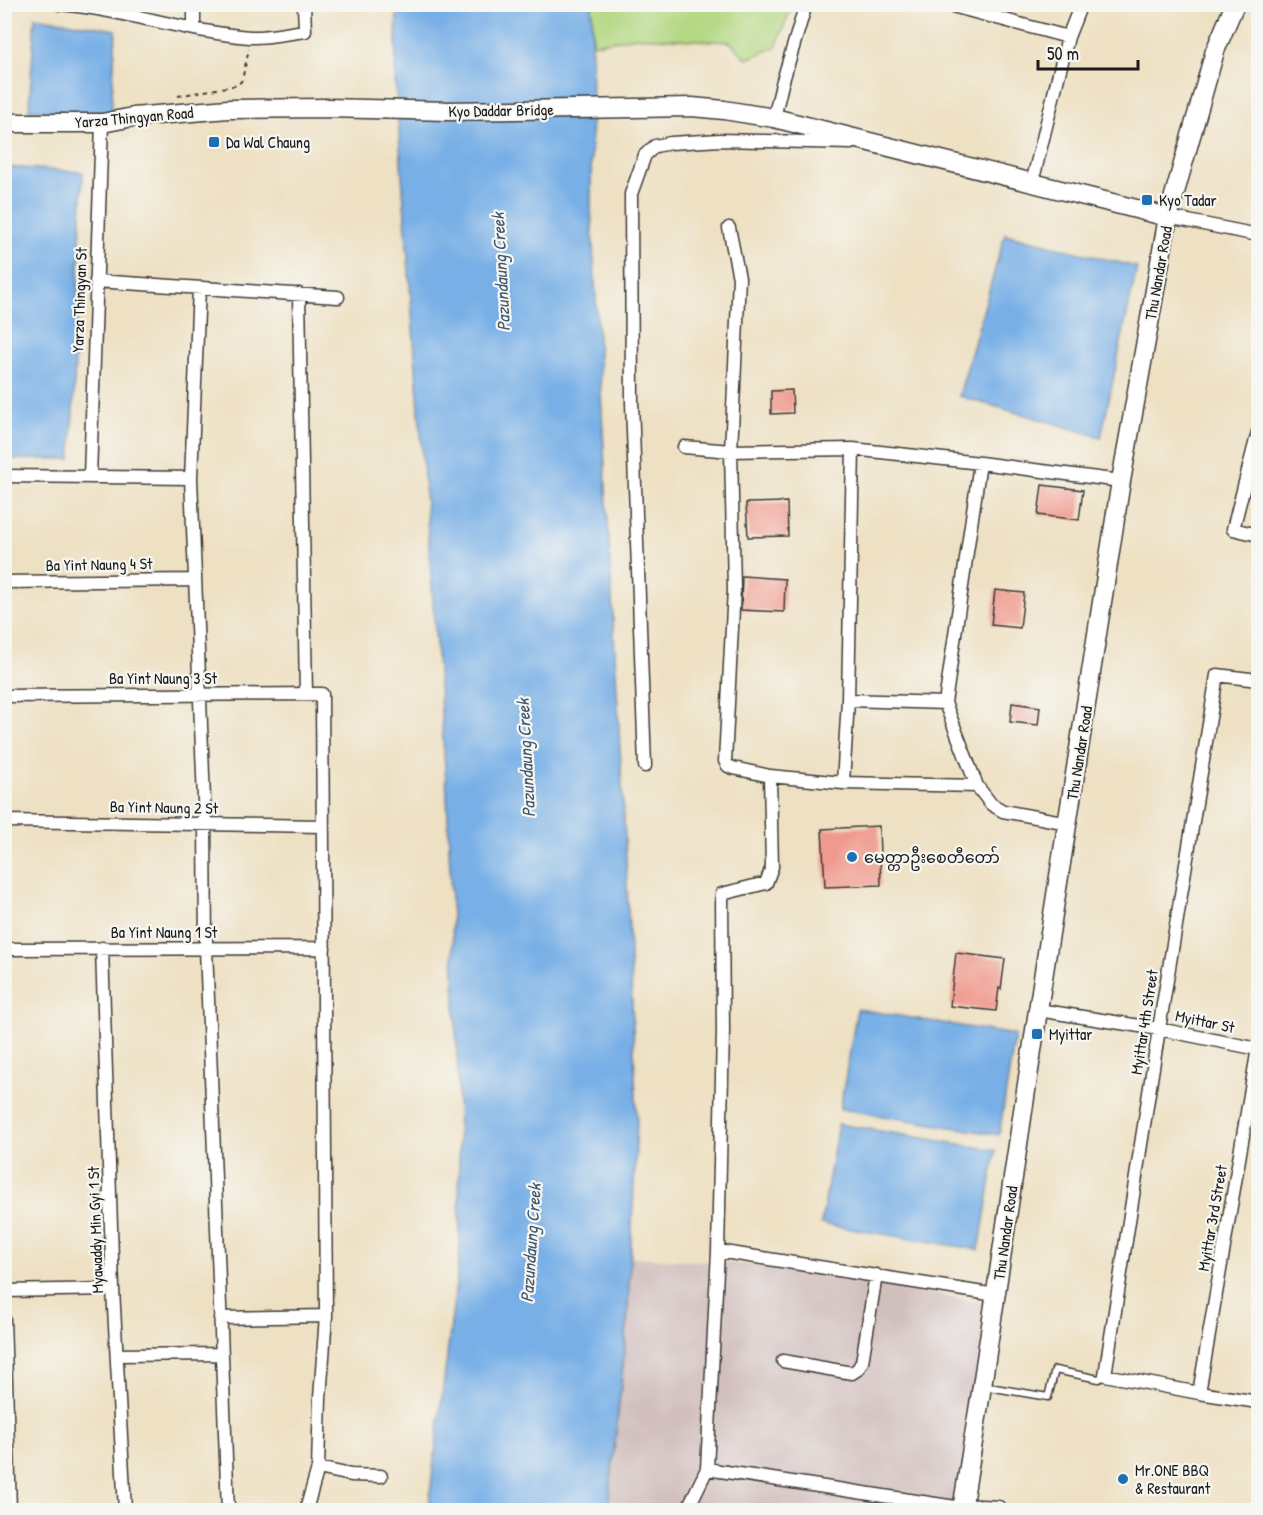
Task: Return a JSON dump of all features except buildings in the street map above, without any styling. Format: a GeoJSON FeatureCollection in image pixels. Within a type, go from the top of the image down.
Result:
{"type":"FeatureCollection","features":[{"type":"Feature","properties":{"kind":"main road","name":"Thu Nandar Road"},"geometry":{"type":"LineString","coordinates":[[962,1510],[1121,481],[1168,217],[1215,51],[1235,4]]}},
{"type":"Feature","properties":{"kind":"main road","name":"Kyo Daddar Bridge"},"geometry":{"type":"LineString","coordinates":[[228,109],[327,108],[449,111],[692,107],[724,110],[770,117],[1168,217]]}},
{"type":"Feature","properties":{"kind":"main road","name":"Yarza Thingyan Road"},"geometry":{"type":"LineString","coordinates":[[4,123],[102,123],[133,117],[228,109]]}},
{"type":"Feature","properties":{"kind":"main road"},"geometry":{"type":"LineString","coordinates":[[962,1510],[998,1510]]}},
{"type":"Feature","properties":{"kind":"street"},"geometry":{"type":"LineString","coordinates":[[59,4],[79,5],[194,29],[251,37],[304,31],[304,4]]}},
{"type":"Feature","properties":{"kind":"street"},"geometry":{"type":"LineString","coordinates":[[194,4],[194,29]]}},
{"type":"Feature","properties":{"kind":"street"},"geometry":{"type":"LineString","coordinates":[[770,117],[806,4]]}},
{"type":"Feature","properties":{"kind":"street"},"geometry":{"type":"LineString","coordinates":[[945,4],[1068,37]]}},
{"type":"Feature","properties":{"kind":"street"},"geometry":{"type":"LineString","coordinates":[[1032,183],[1068,37],[1081,4]]}},
{"type":"Feature","properties":{"kind":"street","name":"Yarza Thingyan St"},"geometry":{"type":"LineString","coordinates":[[90,477],[102,123]]}},
{"type":"Feature","properties":{"kind":"street"},"geometry":{"type":"LineString","coordinates":[[645,766],[632,402],[630,194],[645,155],[655,146],[720,140],[876,143]]}},
{"type":"Feature","properties":{"kind":"street"},"geometry":{"type":"LineString","coordinates":[[1168,217],[1258,235]]}},
{"type":"Feature","properties":{"kind":"street"},"geometry":{"type":"LineString","coordinates":[[729,228],[739,278],[731,451],[734,589],[725,761],[733,768],[770,776],[843,783],[976,786]]}},
{"type":"Feature","properties":{"kind":"street"},"geometry":{"type":"LineString","coordinates":[[96,281],[338,297]]}},
{"type":"Feature","properties":{"kind":"street"},"geometry":{"type":"LineString","coordinates":[[199,288],[191,478],[200,695],[206,948],[228,1510]]}},
{"type":"Feature","properties":{"kind":"street"},"geometry":{"type":"LineString","coordinates":[[298,294],[306,694]]}},
{"type":"Feature","properties":{"kind":"street"},"geometry":{"type":"LineString","coordinates":[[1258,432],[1233,529],[1258,535]]}},
{"type":"Feature","properties":{"kind":"street"},"geometry":{"type":"LineString","coordinates":[[684,447],[731,451],[853,449],[1121,481]]}},
{"type":"Feature","properties":{"kind":"street"},"geometry":{"type":"LineString","coordinates":[[843,783],[848,700],[853,449]]}},
{"type":"Feature","properties":{"kind":"street"},"geometry":{"type":"LineString","coordinates":[[980,463],[945,703],[976,786],[991,804],[996,808],[1068,823]]}},
{"type":"Feature","properties":{"kind":"street"},"geometry":{"type":"LineString","coordinates":[[4,476],[191,478]]}},
{"type":"Feature","properties":{"kind":"street","name":"Ba Yint Naung 4 St"},"geometry":{"type":"LineString","coordinates":[[4,582],[195,580]]}},
{"type":"Feature","properties":{"kind":"street","name":"Myittar 4th Street"},"geometry":{"type":"LineString","coordinates":[[1105,1376],[1217,675],[1258,680]]}},
{"type":"Feature","properties":{"kind":"street","name":"Ba Yint Naung 3 St"},"geometry":{"type":"LineString","coordinates":[[4,696],[322,694],[323,826]]}},
{"type":"Feature","properties":{"kind":"street"},"geometry":{"type":"LineString","coordinates":[[848,700],[945,703]]}},
{"type":"Feature","properties":{"kind":"street"},"geometry":{"type":"LineString","coordinates":[[687,1510],[707,1469],[718,1251],[723,1032],[722,894],[766,883],[772,867],[770,776]]}},
{"type":"Feature","properties":{"kind":"street","name":"Ba Yint Naung 2 St"},"geometry":{"type":"LineString","coordinates":[[4,821],[323,826]]}},
{"type":"Feature","properties":{"kind":"street"},"geometry":{"type":"LineString","coordinates":[[306,1510],[318,1468],[326,1316],[323,826]]}},
{"type":"Feature","properties":{"kind":"street","name":"Myawaddy Min Gyi 1 St"},"geometry":{"type":"LineString","coordinates":[[102,948],[113,1289],[125,1510]]}},
{"type":"Feature","properties":{"kind":"street","name":"Ba Yint Naung 1 St"},"geometry":{"type":"LineString","coordinates":[[4,949],[324,948]]}},
{"type":"Feature","properties":{"kind":"street","name":"Myittar St"},"geometry":{"type":"LineString","coordinates":[[1038,1010],[1159,1029],[1258,1049]]}},
{"type":"Feature","properties":{"kind":"street","name":"Myittar 3rd Street"},"geometry":{"type":"LineString","coordinates":[[1199,1393],[1258,1049]]}},
{"type":"Feature","properties":{"kind":"street"},"geometry":{"type":"LineString","coordinates":[[718,1251],[996,1295]]}},
{"type":"Feature","properties":{"kind":"street"},"geometry":{"type":"LineString","coordinates":[[783,1361],[852,1373],[858,1369],[862,1362],[876,1275]]}},
{"type":"Feature","properties":{"kind":"street"},"geometry":{"type":"LineString","coordinates":[[4,1291],[113,1289]]}},
{"type":"Feature","properties":{"kind":"street"},"geometry":{"type":"LineString","coordinates":[[220,1318],[326,1316]]}},
{"type":"Feature","properties":{"kind":"street"},"geometry":{"type":"LineString","coordinates":[[4,1318],[10,1510]]}},
{"type":"Feature","properties":{"kind":"street"},"geometry":{"type":"LineString","coordinates":[[117,1355],[222,1354]]}},
{"type":"Feature","properties":{"kind":"street"},"geometry":{"type":"LineString","coordinates":[[1105,1376],[1258,1402]]}},
{"type":"Feature","properties":{"kind":"street"},"geometry":{"type":"LineString","coordinates":[[318,1468],[351,1475],[381,1476]]}},
{"type":"Feature","properties":{"kind":"street"},"geometry":{"type":"LineString","coordinates":[[707,1469],[962,1510]]}},
{"type":"Feature","properties":{"kind":"lane"},"geometry":{"type":"LineString","coordinates":[[982,1386],[1048,1398],[1055,1370],[1099,1379],[1105,1376]]}},
{"type":"Feature","properties":{"kind":"path"},"geometry":{"type":"LineString","coordinates":[[175,97],[240,84],[251,37]]}},
{"type":"Feature","properties":{"kind":"shaded area"},"geometry":{"type":"Polygon","coordinates":[[[630,1257],[816,1268],[993,1306],[958,1510],[608,1510],[627,1326],[630,1257]]]}},
{"type":"Feature","properties":{"kind":"green space"},"geometry":{"type":"Polygon","coordinates":[[[592,5],[792,5],[776,47],[747,59],[730,42],[637,37],[593,44],[592,5]]]}},
{"type":"Feature","properties":{"kind":"water","name":"Pazundaung Creek"},"geometry":{"type":"Polygon","coordinates":[[[397,5],[592,5],[591,208],[626,858],[637,1123],[627,1326],[608,1510],[428,1510],[460,1251],[458,1078],[447,795],[395,79],[397,5]]]}},
{"type":"Feature","properties":{"kind":"water"},"geometry":{"type":"Polygon","coordinates":[[[35,17],[116,30],[111,115],[29,110],[35,17]]]}},
{"type":"Feature","properties":{"kind":"water"},"geometry":{"type":"Polygon","coordinates":[[[6,167],[83,172],[71,459],[5,459],[4,181],[6,167]]]}},
{"type":"Feature","properties":{"kind":"water"},"geometry":{"type":"Polygon","coordinates":[[[1005,234],[1137,267],[1101,437],[959,396],[1005,234]]]}},
{"type":"Feature","properties":{"kind":"water"},"geometry":{"type":"Polygon","coordinates":[[[857,1009],[1015,1035],[999,1135],[840,1109],[857,1009]]]}},
{"type":"Feature","properties":{"kind":"water"},"geometry":{"type":"Polygon","coordinates":[[[838,1124],[996,1150],[979,1250],[821,1224],[838,1124]]]}},
{"type":"Feature","properties":{"kind":"place","name":"Da Wal Chaung"},"geometry":{"type":"Point","coordinates":[214,142]}},
{"type":"Feature","properties":{"kind":"place","name":"Kyo Tadar"},"geometry":{"type":"Point","coordinates":[1147,200]}},
{"type":"Feature","properties":{"kind":"place","name":"မေတ္တာဦးစေတီတော်"},"geometry":{"type":"Point","coordinates":[852,857]}},
{"type":"Feature","properties":{"kind":"place","name":"Myittar"},"geometry":{"type":"Point","coordinates":[1037,1034]}},
{"type":"Feature","properties":{"kind":"place","name":"Mr.ONE BBQ & Restaurant"},"geometry":{"type":"Point","coordinates":[1123,1479]}}]}
